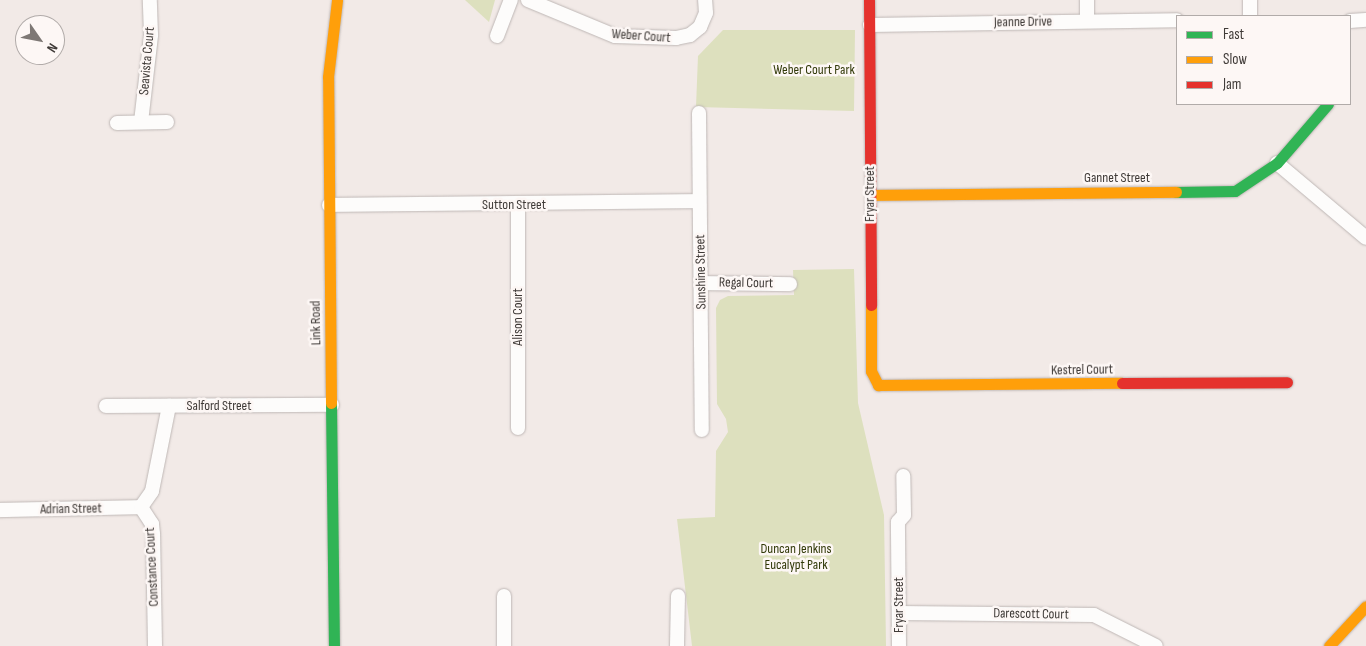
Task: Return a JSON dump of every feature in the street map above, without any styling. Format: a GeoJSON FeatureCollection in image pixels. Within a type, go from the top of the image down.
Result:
{"type":"FeatureCollection","features":[{"type":"Feature","properties":{"kind":"street","name":"Seavista Court"},"geometry":{"type":"LineString","coordinates":[[141,122],[150,35],[150,0]]}},
{"type":"Feature","properties":{"kind":"street","name":"Link Road"},"geometry":{"type":"LineString","coordinates":[[334,646],[328,77],[337,0]]}},
{"type":"Feature","properties":{"kind":"street"},"geometry":{"type":"LineString","coordinates":[[497,36],[511,0]]}},
{"type":"Feature","properties":{"kind":"street","name":"Weber Court"},"geometry":{"type":"LineString","coordinates":[[528,0],[615,36],[676,38],[690,35],[700,27],[706,13],[705,0]]}},
{"type":"Feature","properties":{"kind":"street","name":"Fryar Street"},"geometry":{"type":"LineString","coordinates":[[869,0],[871,372],[878,385]]}},
{"type":"Feature","properties":{"kind":"street"},"geometry":{"type":"LineString","coordinates":[[1087,0],[1087,21]]}},
{"type":"Feature","properties":{"kind":"street"},"geometry":{"type":"LineString","coordinates":[[1250,0],[1250,15]]}},
{"type":"Feature","properties":{"kind":"street","name":"Jeanne Drive"},"geometry":{"type":"LineString","coordinates":[[870,25],[1176,20]]}},
{"type":"Feature","properties":{"kind":"street"},"geometry":{"type":"LineString","coordinates":[[1351,21],[1366,20]]}},
{"type":"Feature","properties":{"kind":"street","name":"Gannet Street"},"geometry":{"type":"LineString","coordinates":[[870,195],[1235,192],[1277,162],[1327,105]]}},
{"type":"Feature","properties":{"kind":"street","name":"Sunshine Street"},"geometry":{"type":"LineString","coordinates":[[699,113],[702,430]]}},
{"type":"Feature","properties":{"kind":"street"},"geometry":{"type":"LineString","coordinates":[[117,122],[167,122]]}},
{"type":"Feature","properties":{"kind":"street"},"geometry":{"type":"LineString","coordinates":[[1277,162],[1366,238]]}},
{"type":"Feature","properties":{"kind":"street","name":"Sutton Street"},"geometry":{"type":"LineString","coordinates":[[329,205],[518,205],[699,201]]}},
{"type":"Feature","properties":{"kind":"street","name":"Alison Court"},"geometry":{"type":"LineString","coordinates":[[518,205],[518,428]]}},
{"type":"Feature","properties":{"kind":"street","name":"Regal Court"},"geometry":{"type":"LineString","coordinates":[[702,283],[790,284]]}},
{"type":"Feature","properties":{"kind":"street","name":"Kestrel Court"},"geometry":{"type":"LineString","coordinates":[[878,385],[1287,382]]}},
{"type":"Feature","properties":{"kind":"street","name":"Salford Street"},"geometry":{"type":"LineString","coordinates":[[106,406],[332,405]]}},
{"type":"Feature","properties":{"kind":"street"},"geometry":{"type":"LineString","coordinates":[[141,506],[152,492],[169,406]]}},
{"type":"Feature","properties":{"kind":"street","name":"Fryar Street"},"geometry":{"type":"LineString","coordinates":[[899,646],[898,522],[904,515],[903,476]]}},
{"type":"Feature","properties":{"kind":"street","name":"Adrian Street"},"geometry":{"type":"LineString","coordinates":[[0,510],[141,506]]}},
{"type":"Feature","properties":{"kind":"street","name":"Constance Court"},"geometry":{"type":"LineString","coordinates":[[141,506],[152,524],[154,534],[155,646]]}},
{"type":"Feature","properties":{"kind":"street"},"geometry":{"type":"LineString","coordinates":[[504,596],[504,646]]}},
{"type":"Feature","properties":{"kind":"street"},"geometry":{"type":"LineString","coordinates":[[677,646],[678,596]]}},
{"type":"Feature","properties":{"kind":"street"},"geometry":{"type":"LineString","coordinates":[[1329,646],[1366,606]]}},
{"type":"Feature","properties":{"kind":"street","name":"Darescott Court"},"geometry":{"type":"LineString","coordinates":[[899,613],[1094,615],[1156,646]]}},
{"type":"Feature","properties":{"kind":"green space"},"geometry":{"type":"Polygon","coordinates":[[[465,0],[495,0],[489,22],[465,0]]]}},
{"type":"Feature","properties":{"kind":"green space","name":"Weber Court Park"},"geometry":{"type":"Polygon","coordinates":[[[723,30],[855,30],[854,111],[696,107],[698,56],[723,30]]]}},
{"type":"Feature","properties":{"kind":"green space","name":"Duncan Jenkins Eucalypt Park"},"geometry":{"type":"Polygon","coordinates":[[[854,269],[858,403],[884,515],[886,646],[692,646],[677,519],[715,517],[716,451],[728,432],[726,419],[717,404],[716,308],[720,300],[728,296],[794,295],[793,270],[854,269]]]}},
{"type":"Feature","properties":{"kind":"traffic: fast"},"geometry":{"type":"LineString","coordinates":[[1176,192],[1235,191],[1277,163],[1327,105]]}},
{"type":"Feature","properties":{"kind":"traffic: fast"},"geometry":{"type":"LineString","coordinates":[[331,403],[334,646]]}},
{"type":"Feature","properties":{"kind":"traffic: slow"},"geometry":{"type":"LineString","coordinates":[[331,403],[328,77],[337,0]]}},
{"type":"Feature","properties":{"kind":"traffic: slow"},"geometry":{"type":"LineString","coordinates":[[870,195],[1176,192]]}},
{"type":"Feature","properties":{"kind":"traffic: slow"},"geometry":{"type":"LineString","coordinates":[[871,305],[871,371],[878,385],[1122,383]]}},
{"type":"Feature","properties":{"kind":"traffic: slow"},"geometry":{"type":"LineString","coordinates":[[1329,646],[1366,606]]}},
{"type":"Feature","properties":{"kind":"traffic: jam"},"geometry":{"type":"LineString","coordinates":[[869,0],[871,305]]}},
{"type":"Feature","properties":{"kind":"traffic: jam"},"geometry":{"type":"LineString","coordinates":[[1122,383],[1287,382]]}}]}
